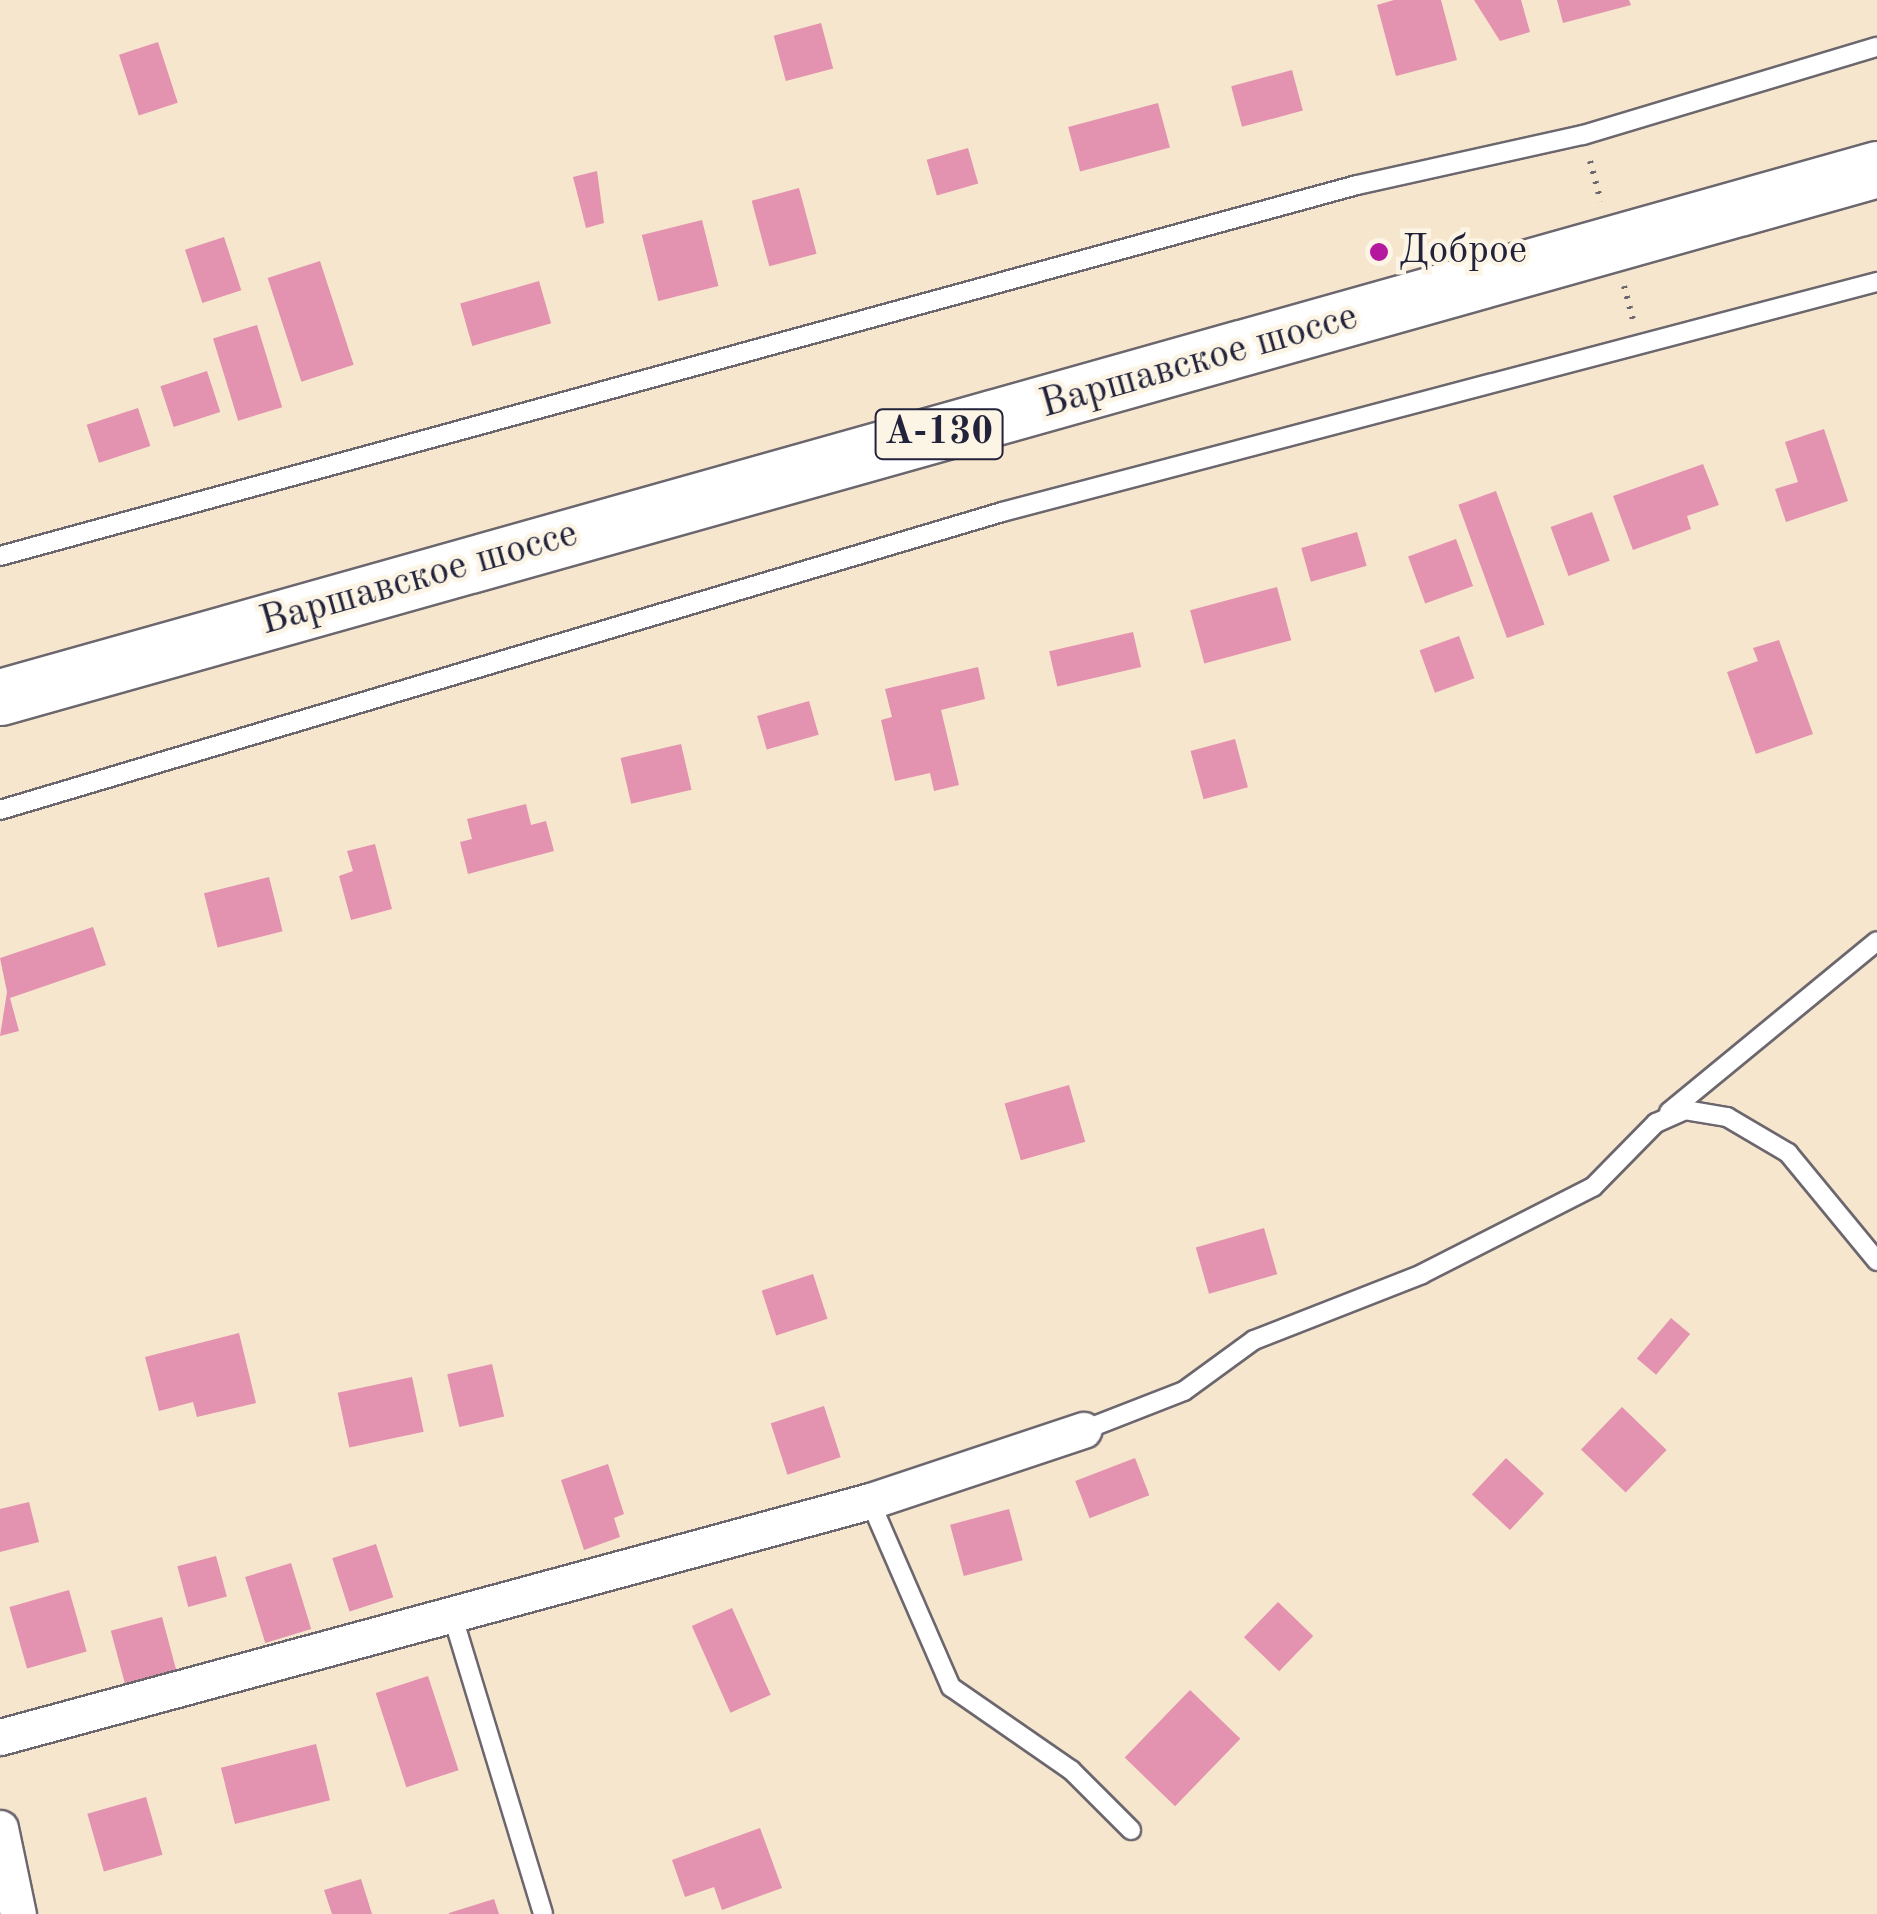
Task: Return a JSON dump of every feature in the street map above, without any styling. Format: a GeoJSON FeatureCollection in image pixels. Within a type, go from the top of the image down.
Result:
{"type":"FeatureCollection","features":[{"type":"Feature","properties":{"kind":"main road","name":"Варшавское шоссе"},"geometry":{"type":"LineString","coordinates":[[0,697],[1877,169]]}},
{"type":"Feature","properties":{"kind":"street"},"geometry":{"type":"LineString","coordinates":[[0,1737],[870,1501],[1084,1430]]}},
{"type":"Feature","properties":{"kind":"street"},"geometry":{"type":"LineString","coordinates":[[0,1828],[18,1914]]}},
{"type":"Feature","properties":{"kind":"lane"},"geometry":{"type":"LineString","coordinates":[[0,556],[1357,186],[1583,135],[1877,47]]}},
{"type":"Feature","properties":{"kind":"lane"},"geometry":{"type":"LineString","coordinates":[[0,810],[1002,512],[1877,282]]}},
{"type":"Feature","properties":{"kind":"lane"},"geometry":{"type":"LineString","coordinates":[[1084,1430],[1184,1391],[1254,1340],[1422,1274],[1593,1187],[1656,1123],[1877,941]]}},
{"type":"Feature","properties":{"kind":"lane"},"geometry":{"type":"LineString","coordinates":[[1656,1123],[1685,1110],[1727,1117],[1788,1153],[1877,1261]]}},
{"type":"Feature","properties":{"kind":"lane"},"geometry":{"type":"LineString","coordinates":[[870,1501],[951,1687],[1071,1770],[1131,1830]]}},
{"type":"Feature","properties":{"kind":"lane"},"geometry":{"type":"LineString","coordinates":[[452,1614],[543,1914]]}},
{"type":"Feature","properties":{"kind":"building"},"geometry":{"type":"Polygon","coordinates":[[[1394,0],[1441,0],[1457,60],[1396,76],[1377,5],[1394,0]]]}},
{"type":"Feature","properties":{"kind":"building"},"geometry":{"type":"Polygon","coordinates":[[[1474,0],[1521,0],[1530,32],[1500,41],[1474,0]]]}},
{"type":"Feature","properties":{"kind":"building"},"geometry":{"type":"Polygon","coordinates":[[[1557,0],[1629,0],[1631,5],[1563,23],[1557,0]]]}},
{"type":"Feature","properties":{"kind":"building"},"geometry":{"type":"Polygon","coordinates":[[[821,23],[833,68],[786,81],[774,36],[821,23]]]}},
{"type":"Feature","properties":{"kind":"building"},"geometry":{"type":"Polygon","coordinates":[[[158,42],[178,103],[139,116],[119,55],[158,42]]]}},
{"type":"Feature","properties":{"kind":"building"},"geometry":{"type":"Polygon","coordinates":[[[1292,70],[1303,111],[1242,127],[1231,86],[1292,70]]]}},
{"type":"Feature","properties":{"kind":"building"},"geometry":{"type":"Polygon","coordinates":[[[1158,103],[1170,147],[1080,172],[1068,127],[1158,103]]]}},
{"type":"Feature","properties":{"kind":"building"},"geometry":{"type":"Polygon","coordinates":[[[968,148],[978,184],[937,195],[927,160],[968,148]]]}},
{"type":"Feature","properties":{"kind":"building"},"geometry":{"type":"Polygon","coordinates":[[[597,171],[604,223],[586,228],[573,177],[597,171]]]}},
{"type":"Feature","properties":{"kind":"building"},"geometry":{"type":"Polygon","coordinates":[[[799,188],[817,254],[769,266],[752,201],[799,188]]]}},
{"type":"Feature","properties":{"kind":"building"},"geometry":{"type":"Polygon","coordinates":[[[702,220],[718,286],[658,301],[642,235],[702,220]]]}},
{"type":"Feature","properties":{"kind":"building"},"geometry":{"type":"Polygon","coordinates":[[[224,237],[241,290],[202,303],[185,250],[224,237]]]}},
{"type":"Feature","properties":{"kind":"building"},"geometry":{"type":"Polygon","coordinates":[[[320,261],[354,365],[301,382],[268,278],[320,261]]]}},
{"type":"Feature","properties":{"kind":"building"},"geometry":{"type":"Polygon","coordinates":[[[539,281],[551,323],[472,346],[460,304],[539,281]]]}},
{"type":"Feature","properties":{"kind":"building"},"geometry":{"type":"Polygon","coordinates":[[[257,325],[282,407],[238,421],[213,338],[257,325]]]}},
{"type":"Feature","properties":{"kind":"building"},"geometry":{"type":"Polygon","coordinates":[[[207,371],[220,412],[174,427],[160,386],[207,371]]]}},
{"type":"Feature","properties":{"kind":"building"},"geometry":{"type":"Polygon","coordinates":[[[138,408],[150,446],[99,463],[87,425],[138,408]]]}},
{"type":"Feature","properties":{"kind":"building"},"geometry":{"type":"Polygon","coordinates":[[[1824,429],[1848,501],[1786,522],[1775,489],[1798,482],[1785,442],[1824,429]]]}},
{"type":"Feature","properties":{"kind":"building"},"geometry":{"type":"Polygon","coordinates":[[[1703,464],[1719,505],[1687,516],[1691,529],[1633,550],[1613,496],[1703,464]]]}},
{"type":"Feature","properties":{"kind":"building"},"geometry":{"type":"Polygon","coordinates":[[[1496,491],[1545,624],[1507,638],[1458,505],[1496,491]]]}},
{"type":"Feature","properties":{"kind":"building"},"geometry":{"type":"Polygon","coordinates":[[[1592,512],[1610,561],[1568,576],[1551,527],[1592,512]]]}},
{"type":"Feature","properties":{"kind":"building"},"geometry":{"type":"Polygon","coordinates":[[[1357,532],[1367,566],[1311,582],[1301,548],[1357,532]]]}},
{"type":"Feature","properties":{"kind":"building"},"geometry":{"type":"Polygon","coordinates":[[[1456,539],[1473,586],[1425,603],[1408,556],[1456,539]]]}},
{"type":"Feature","properties":{"kind":"building"},"geometry":{"type":"Polygon","coordinates":[[[1277,587],[1291,640],[1204,663],[1190,610],[1277,587]]]}},
{"type":"Feature","properties":{"kind":"building"},"geometry":{"type":"Polygon","coordinates":[[[1133,632],[1141,667],[1057,686],[1049,651],[1133,632]]]}},
{"type":"Feature","properties":{"kind":"building"},"geometry":{"type":"Polygon","coordinates":[[[1459,636],[1474,678],[1435,693],[1420,650],[1459,636]]]}},
{"type":"Feature","properties":{"kind":"building"},"geometry":{"type":"Polygon","coordinates":[[[1779,640],[1813,734],[1756,754],[1727,672],[1758,661],[1753,648],[1779,640]]]}},
{"type":"Feature","properties":{"kind":"building"},"geometry":{"type":"Polygon","coordinates":[[[978,667],[985,699],[941,710],[959,785],[934,791],[930,773],[895,781],[881,720],[892,717],[885,689],[978,667]]]}},
{"type":"Feature","properties":{"kind":"building"},"geometry":{"type":"Polygon","coordinates":[[[809,701],[819,735],[767,750],[757,716],[809,701]]]}},
{"type":"Feature","properties":{"kind":"building"},"geometry":{"type":"Polygon","coordinates":[[[1235,739],[1248,787],[1204,799],[1191,751],[1235,739]]]}},
{"type":"Feature","properties":{"kind":"building"},"geometry":{"type":"Polygon","coordinates":[[[681,744],[692,790],[631,804],[621,758],[681,744]]]}},
{"type":"Feature","properties":{"kind":"building"},"geometry":{"type":"Polygon","coordinates":[[[526,804],[531,825],[546,821],[554,851],[468,874],[460,842],[472,839],[467,819],[526,804]]]}},
{"type":"Feature","properties":{"kind":"building"},"geometry":{"type":"Polygon","coordinates":[[[375,844],[392,909],[351,920],[339,876],[353,871],[347,851],[375,844]]]}},
{"type":"Feature","properties":{"kind":"building"},"geometry":{"type":"Polygon","coordinates":[[[269,877],[283,931],[218,948],[204,893],[269,877]]]}},
{"type":"Feature","properties":{"kind":"building"},"geometry":{"type":"Polygon","coordinates":[[[93,927],[106,965],[10,998],[19,1031],[0,1036],[7,992],[0,958],[93,927]]]}},
{"type":"Feature","properties":{"kind":"building"},"geometry":{"type":"Polygon","coordinates":[[[1069,1085],[1085,1142],[1021,1160],[1005,1103],[1069,1085]]]}},
{"type":"Feature","properties":{"kind":"building"},"geometry":{"type":"Polygon","coordinates":[[[1264,1228],[1277,1274],[1209,1294],[1196,1248],[1264,1228]]]}},
{"type":"Feature","properties":{"kind":"building"},"geometry":{"type":"Polygon","coordinates":[[[813,1274],[828,1319],[776,1335],[762,1291],[813,1274]]]}},
{"type":"Feature","properties":{"kind":"building"},"geometry":{"type":"Polygon","coordinates":[[[1671,1318],[1690,1334],[1656,1375],[1637,1359],[1671,1318]]]}},
{"type":"Feature","properties":{"kind":"building"},"geometry":{"type":"Polygon","coordinates":[[[239,1333],[256,1403],[197,1417],[193,1402],[159,1411],[145,1357],[239,1333]]]}},
{"type":"Feature","properties":{"kind":"building"},"geometry":{"type":"Polygon","coordinates":[[[492,1364],[504,1417],[459,1427],[447,1374],[492,1364]]]}},
{"type":"Feature","properties":{"kind":"building"},"geometry":{"type":"Polygon","coordinates":[[[412,1377],[424,1432],[349,1448],[338,1393],[412,1377]]]}},
{"type":"Feature","properties":{"kind":"building"},"geometry":{"type":"Polygon","coordinates":[[[824,1406],[841,1457],[787,1475],[771,1423],[824,1406]]]}},
{"type":"Feature","properties":{"kind":"building"},"geometry":{"type":"Polygon","coordinates":[[[1622,1407],[1667,1450],[1626,1493],[1581,1449],[1622,1407]]]}},
{"type":"Feature","properties":{"kind":"building"},"geometry":{"type":"Polygon","coordinates":[[[1135,1458],[1149,1495],[1090,1518],[1075,1481],[1135,1458]]]}},
{"type":"Feature","properties":{"kind":"building"},"geometry":{"type":"Polygon","coordinates":[[[1506,1458],[1544,1493],[1510,1530],[1472,1495],[1506,1458]]]}},
{"type":"Feature","properties":{"kind":"building"},"geometry":{"type":"Polygon","coordinates":[[[608,1464],[624,1514],[614,1518],[620,1537],[584,1550],[561,1480],[608,1464]]]}},
{"type":"Feature","properties":{"kind":"building"},"geometry":{"type":"Polygon","coordinates":[[[29,1502],[39,1542],[0,1552],[0,1509],[29,1502]]]}},
{"type":"Feature","properties":{"kind":"building"},"geometry":{"type":"Polygon","coordinates":[[[1009,1509],[1023,1560],[964,1576],[950,1525],[1009,1509]]]}},
{"type":"Feature","properties":{"kind":"building"},"geometry":{"type":"Polygon","coordinates":[[[376,1544],[393,1597],[350,1611],[332,1558],[376,1544]]]}},
{"type":"Feature","properties":{"kind":"building"},"geometry":{"type":"Polygon","coordinates":[[[216,1556],[227,1597],[188,1607],[177,1566],[216,1556]]]}},
{"type":"Feature","properties":{"kind":"building"},"geometry":{"type":"Polygon","coordinates":[[[291,1563],[311,1629],[265,1643],[245,1577],[291,1563]]]}},
{"type":"Feature","properties":{"kind":"building"},"geometry":{"type":"Polygon","coordinates":[[[69,1590],[87,1652],[27,1669],[9,1607],[69,1590]]]}},
{"type":"Feature","properties":{"kind":"building"},"geometry":{"type":"Polygon","coordinates":[[[1278,1602],[1313,1636],[1279,1671],[1244,1637],[1278,1602]]]}},
{"type":"Feature","properties":{"kind":"building"},"geometry":{"type":"Polygon","coordinates":[[[732,1608],[771,1695],[730,1713],[692,1626],[732,1608]]]}},
{"type":"Feature","properties":{"kind":"building"},"geometry":{"type":"Polygon","coordinates":[[[162,1617],[178,1675],[126,1689],[111,1631],[162,1617]]]}},
{"type":"Feature","properties":{"kind":"building"},"geometry":{"type":"Polygon","coordinates":[[[428,1676],[459,1770],[406,1787],[376,1693],[428,1676]]]}},
{"type":"Feature","properties":{"kind":"building"},"geometry":{"type":"Polygon","coordinates":[[[1190,1690],[1240,1739],[1175,1806],[1125,1758],[1190,1690]]]}},
{"type":"Feature","properties":{"kind":"building"},"geometry":{"type":"Polygon","coordinates":[[[316,1744],[330,1800],[235,1824],[221,1768],[316,1744]]]}},
{"type":"Feature","properties":{"kind":"building"},"geometry":{"type":"Polygon","coordinates":[[[146,1797],[163,1855],[104,1871],[87,1814],[146,1797]]]}},
{"type":"Feature","properties":{"kind":"building"},"geometry":{"type":"Polygon","coordinates":[[[760,1828],[782,1888],[722,1910],[714,1887],[685,1897],[672,1860],[760,1828]]]}},
{"type":"Feature","properties":{"kind":"building"},"geometry":{"type":"Polygon","coordinates":[[[361,1879],[372,1914],[332,1914],[324,1890],[361,1879]]]}},
{"type":"Feature","properties":{"kind":"building"},"geometry":{"type":"Polygon","coordinates":[[[494,1899],[499,1914],[449,1914],[449,1913],[494,1899]]]}},
{"type":"Feature","properties":{"kind":"place","name":"Доброе"},"geometry":{"type":"Point","coordinates":[1379,252]}}]}
